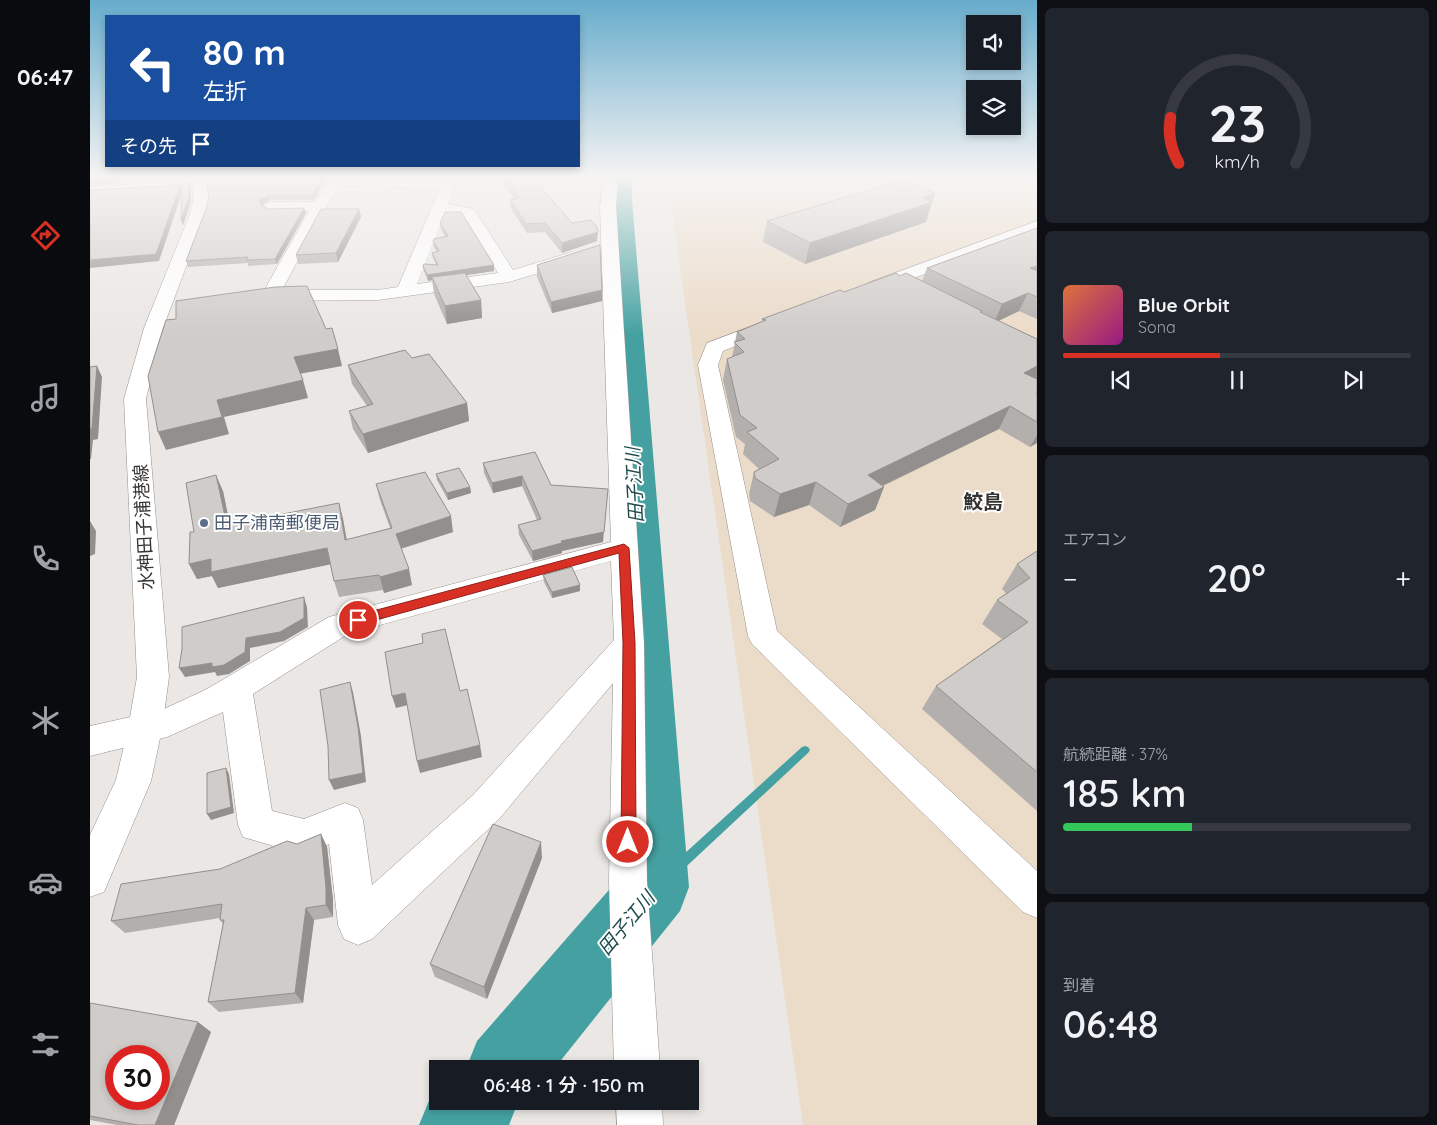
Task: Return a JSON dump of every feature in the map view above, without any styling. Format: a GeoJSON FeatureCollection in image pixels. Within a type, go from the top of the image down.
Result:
{"type":"FeatureCollection","features":[{"type":"Feature","properties":{"kind":"street","name":"水神田子浦港線"},"geometry":{"type":"LineString","coordinates":[[90,878],[133,780],[145,729],[153,677],[135,399],[142,360],[170,304],[193,230]]}},
{"type":"Feature","properties":{"kind":"street"},"geometry":{"type":"LineString","coordinates":[[270,296],[307,230]]}},
{"type":"Feature","properties":{"kind":"street"},"geometry":{"type":"LineString","coordinates":[[405,291],[432,230]]}},
{"type":"Feature","properties":{"kind":"street"},"geometry":{"type":"LineString","coordinates":[[480,230],[509,278]]}},
{"type":"Feature","properties":{"kind":"street"},"geometry":{"type":"LineString","coordinates":[[602,230],[597,249],[624,548],[629,643],[628,881],[637,1060]]}},
{"type":"Feature","properties":{"kind":"street"},"geometry":{"type":"LineString","coordinates":[[854,294],[1028,230]]}},
{"type":"Feature","properties":{"kind":"street"},"geometry":{"type":"LineString","coordinates":[[250,298],[270,296],[378,295],[509,278],[597,249]]}},
{"type":"Feature","properties":{"kind":"street"},"geometry":{"type":"LineString","coordinates":[[892,280],[917,294]]}},
{"type":"Feature","properties":{"kind":"street"},"geometry":{"type":"LineString","coordinates":[[798,315],[714,346],[708,365],[763,636],[1037,898]]}},
{"type":"Feature","properties":{"kind":"street"},"geometry":{"type":"LineString","coordinates":[[90,741],[167,723],[218,700],[339,625],[624,548]]}},
{"type":"Feature","properties":{"kind":"street"},"geometry":{"type":"LineString","coordinates":[[236,689],[256,825],[304,837],[345,820],[358,925],[486,807],[629,643]]}},
{"type":"Feature","properties":{"kind":"street"},"geometry":{"type":"LineString","coordinates":[[639,1110],[640,1125]]}},
{"type":"Feature","properties":{"kind":"shaded area"},"geometry":{"type":"Polygon","coordinates":[[[675,230],[1037,230],[1037,1125],[803,1125],[675,230]]]}},
{"type":"Feature","properties":{"kind":"building"},"geometry":{"type":"Polygon","coordinates":[[[90,230],[165,230],[156,254],[90,260],[90,230]]]}},
{"type":"Feature","properties":{"kind":"building"},"geometry":{"type":"Polygon","coordinates":[[[198,230],[292,230],[275,259],[247,260],[248,257],[186,261],[198,230]]]}},
{"type":"Feature","properties":{"kind":"building"},"geometry":{"type":"Polygon","coordinates":[[[310,230],[348,230],[336,253],[296,255],[310,230]]]}},
{"type":"Feature","properties":{"kind":"building"},"geometry":{"type":"Polygon","coordinates":[[[444,230],[472,230],[494,265],[427,275],[424,264],[438,265],[432,253],[439,251],[433,241],[434,239],[448,236],[444,230]]]}},
{"type":"Feature","properties":{"kind":"building"},"geometry":{"type":"Polygon","coordinates":[[[551,230],[598,230],[598,232],[562,243],[551,230]]]}},
{"type":"Feature","properties":{"kind":"building"},"geometry":{"type":"Polygon","coordinates":[[[784,230],[850,230],[810,243],[784,230]]]}},
{"type":"Feature","properties":{"kind":"building"},"geometry":{"type":"Polygon","coordinates":[[[1037,230],[1037,266],[1030,268],[1037,271],[1037,297],[1028,293],[1002,304],[927,268],[1037,230]]]}},
{"type":"Feature","properties":{"kind":"building"},"geometry":{"type":"Polygon","coordinates":[[[600,245],[602,290],[551,302],[537,265],[600,245]]]}},
{"type":"Feature","properties":{"kind":"building"},"geometry":{"type":"Polygon","coordinates":[[[465,273],[481,300],[445,306],[432,277],[465,273]]]}},
{"type":"Feature","properties":{"kind":"building"},"geometry":{"type":"Polygon","coordinates":[[[896,273],[900,276],[906,273],[982,311],[980,312],[1037,339],[1037,366],[1024,373],[1037,379],[1037,422],[1010,406],[868,475],[884,487],[848,504],[816,482],[780,494],[755,478],[754,472],[779,459],[747,432],[757,428],[740,415],[727,359],[744,352],[734,342],[745,339],[737,332],[766,320],[762,319],[840,290],[844,292],[896,273]]]}},
{"type":"Feature","properties":{"kind":"building"},"geometry":{"type":"Polygon","coordinates":[[[307,286],[326,329],[332,328],[338,349],[294,357],[303,380],[217,400],[222,417],[158,432],[148,376],[166,320],[176,319],[176,301],[275,287],[307,286]]]}},
{"type":"Feature","properties":{"kind":"building"},"geometry":{"type":"Polygon","coordinates":[[[405,350],[412,358],[429,354],[467,403],[363,434],[349,411],[373,404],[348,365],[405,350]]]}},
{"type":"Feature","properties":{"kind":"building"},"geometry":{"type":"Polygon","coordinates":[[[97,366],[92,428],[90,429],[90,367],[97,366]]]}},
{"type":"Feature","properties":{"kind":"building"},"geometry":{"type":"Polygon","coordinates":[[[535,452],[551,485],[608,489],[604,532],[561,541],[562,543],[532,551],[518,525],[541,519],[522,476],[492,483],[483,463],[535,452]]]}},
{"type":"Feature","properties":{"kind":"building"},"geometry":{"type":"Polygon","coordinates":[[[459,468],[470,487],[447,493],[436,474],[459,468]]]}},
{"type":"Feature","properties":{"kind":"building"},"geometry":{"type":"Polygon","coordinates":[[[425,472],[451,516],[396,534],[409,569],[380,577],[379,575],[334,581],[327,548],[211,572],[211,559],[189,564],[190,532],[194,532],[186,483],[216,475],[227,525],[339,503],[345,540],[392,528],[376,484],[425,472]]]}},
{"type":"Feature","properties":{"kind":"building"},"geometry":{"type":"Polygon","coordinates":[[[1037,551],[1037,772],[936,686],[1028,622],[997,600],[1030,578],[1017,564],[1037,551]]]}},
{"type":"Feature","properties":{"kind":"building"},"geometry":{"type":"Polygon","coordinates":[[[572,567],[580,585],[552,592],[543,575],[572,567]]]}},
{"type":"Feature","properties":{"kind":"building"},"geometry":{"type":"Polygon","coordinates":[[[304,597],[304,618],[280,632],[246,638],[245,652],[224,665],[212,667],[212,663],[179,668],[182,649],[182,627],[304,597]]]}},
{"type":"Feature","properties":{"kind":"building"},"geometry":{"type":"Polygon","coordinates":[[[445,629],[460,691],[467,689],[480,745],[417,761],[405,693],[392,696],[385,652],[423,643],[422,634],[445,629]]]}},
{"type":"Feature","properties":{"kind":"building"},"geometry":{"type":"Polygon","coordinates":[[[350,682],[358,727],[363,773],[329,780],[328,746],[320,690],[350,682]]]}},
{"type":"Feature","properties":{"kind":"building"},"geometry":{"type":"Polygon","coordinates":[[[226,768],[231,807],[207,814],[207,773],[226,768]]]}},
{"type":"Feature","properties":{"kind":"building"},"geometry":{"type":"Polygon","coordinates":[[[493,824],[541,842],[484,987],[430,964],[493,824]]]}},
{"type":"Feature","properties":{"kind":"building"},"geometry":{"type":"Polygon","coordinates":[[[321,834],[326,905],[306,908],[295,993],[208,1002],[224,920],[220,920],[222,904],[111,921],[121,884],[220,869],[287,841],[297,844],[321,834]]]}},
{"type":"Feature","properties":{"kind":"building"},"geometry":{"type":"Polygon","coordinates":[[[90,1003],[198,1022],[170,1089],[170,1045],[105,1045],[105,1110],[161,1110],[155,1125],[138,1125],[90,1116],[90,1003]]]}},
{"type":"Feature","properties":{"kind":"waterway","name":"田子江川"},"geometry":{"type":"LineString","coordinates":[[512,1060],[656,887],[621,230]]}},
{"type":"Feature","properties":{"kind":"waterway"},"geometry":{"type":"LineString","coordinates":[[656,887],[805,750]]}},
{"type":"Feature","properties":{"kind":"waterway","name":"田子江川"},"geometry":{"type":"LineString","coordinates":[[460,1125],[472,1110]]}},
{"type":"Feature","properties":{"kind":"place","name":"田子浦南郵便局"},"geometry":{"type":"Point","coordinates":[204,523]}},
{"type":"Feature","properties":{"kind":"district","name":"鮫島"},"geometry":{"type":"Point","coordinates":[983,502]}},
{"type":"Feature","properties":{"kind":"route"},"geometry":{"type":"LineString","coordinates":[[358,620],[624,548],[629,643],[628,842]]}}]}
